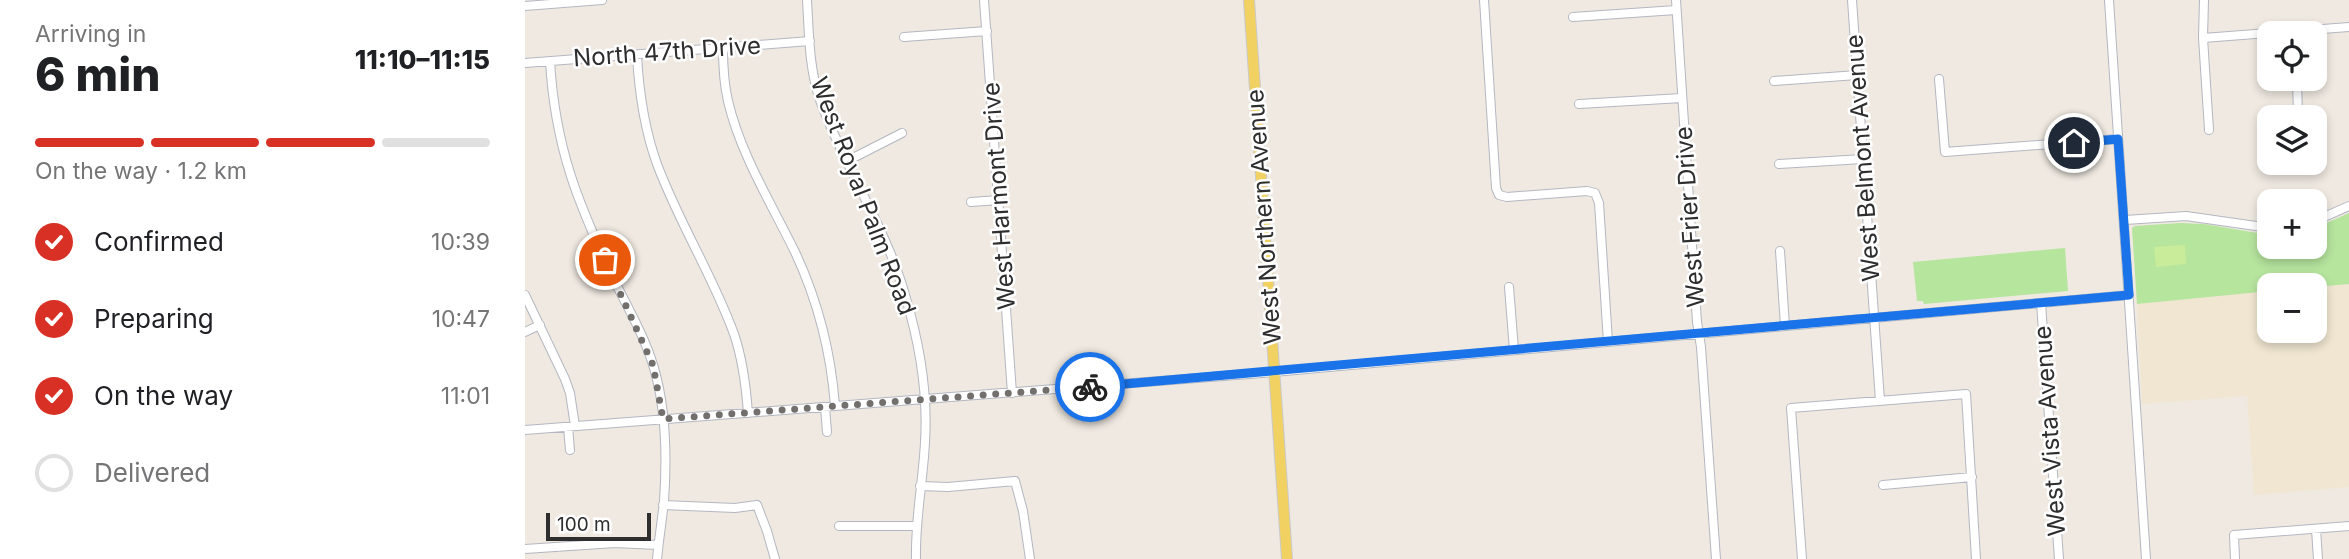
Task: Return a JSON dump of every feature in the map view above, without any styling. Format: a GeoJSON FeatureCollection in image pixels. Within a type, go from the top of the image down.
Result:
{"type":"FeatureCollection","features":[{"type":"Feature","properties":{"kind":"main road","name":"West Northern Avenue"},"geometry":{"type":"LineString","coordinates":[[1249,0],[1287,559]]}},
{"type":"Feature","properties":{"kind":"street"},"geometry":{"type":"LineString","coordinates":[[525,6],[602,0]]}},
{"type":"Feature","properties":{"kind":"street","name":"West Royal Palm Road"},"geometry":{"type":"LineString","coordinates":[[807,0],[815,83],[820,100],[905,292],[917,347],[925,440],[916,526],[916,559]]}},
{"type":"Feature","properties":{"kind":"street","name":"West Harmont Drive"},"geometry":{"type":"LineString","coordinates":[[984,0],[1012,393]]}},
{"type":"Feature","properties":{"kind":"street"},"geometry":{"type":"LineString","coordinates":[[1483,0],[1496,188],[1499,195],[1507,197],[1595,192],[1599,203],[1608,342]]}},
{"type":"Feature","properties":{"kind":"street","name":"West Frier Drive"},"geometry":{"type":"LineString","coordinates":[[1675,0],[1716,559]]}},
{"type":"Feature","properties":{"kind":"street","name":"West Belmont Avenue"},"geometry":{"type":"LineString","coordinates":[[1852,0],[1880,401]]}},
{"type":"Feature","properties":{"kind":"street"},"geometry":{"type":"LineString","coordinates":[[2109,0],[2146,559]]}},
{"type":"Feature","properties":{"kind":"street"},"geometry":{"type":"LineString","coordinates":[[2204,0],[2203,38],[2209,130]]}},
{"type":"Feature","properties":{"kind":"street"},"geometry":{"type":"LineString","coordinates":[[1573,17],[1676,10]]}},
{"type":"Feature","properties":{"kind":"street"},"geometry":{"type":"LineString","coordinates":[[2327,29],[2349,27]]}},
{"type":"Feature","properties":{"kind":"street"},"geometry":{"type":"LineString","coordinates":[[904,37],[987,31]]}},
{"type":"Feature","properties":{"kind":"street"},"geometry":{"type":"LineString","coordinates":[[2203,38],[2257,34]]}},
{"type":"Feature","properties":{"kind":"street","name":"North 47th Drive"},"geometry":{"type":"LineString","coordinates":[[525,63],[810,41]]}},
{"type":"Feature","properties":{"kind":"street"},"geometry":{"type":"LineString","coordinates":[[723,48],[725,83],[732,117],[795,254],[819,314],[829,355],[830,407],[827,432]]}},
{"type":"Feature","properties":{"kind":"street"},"geometry":{"type":"LineString","coordinates":[[637,55],[640,98],[651,146],[734,335],[744,375],[748,413]]}},
{"type":"Feature","properties":{"kind":"street"},"geometry":{"type":"LineString","coordinates":[[550,61],[554,109],[563,153],[585,218],[653,365],[663,419],[665,473],[657,559]]}},
{"type":"Feature","properties":{"kind":"street"},"geometry":{"type":"LineString","coordinates":[[1774,81],[1857,75]]}},
{"type":"Feature","properties":{"kind":"street"},"geometry":{"type":"LineString","coordinates":[[1939,79],[1945,152],[2118,139]]}},
{"type":"Feature","properties":{"kind":"street"},"geometry":{"type":"LineString","coordinates":[[1579,104],[1682,98]]}},
{"type":"Feature","properties":{"kind":"street"},"geometry":{"type":"LineString","coordinates":[[847,161],[902,133]]}},
{"type":"Feature","properties":{"kind":"street"},"geometry":{"type":"LineString","coordinates":[[1779,164],[1863,159]]}},
{"type":"Feature","properties":{"kind":"street"},"geometry":{"type":"LineString","coordinates":[[971,202],[999,200]]}},
{"type":"Feature","properties":{"kind":"street"},"geometry":{"type":"LineString","coordinates":[[2327,216],[2349,206]]}},
{"type":"Feature","properties":{"kind":"street"},"geometry":{"type":"LineString","coordinates":[[2125,220],[2186,216],[2257,226]]}},
{"type":"Feature","properties":{"kind":"street"},"geometry":{"type":"LineString","coordinates":[[1780,251],[1786,326]]}},
{"type":"Feature","properties":{"kind":"street"},"geometry":{"type":"LineString","coordinates":[[1509,287],[1514,350]]}},
{"type":"Feature","properties":{"kind":"street"},"geometry":{"type":"LineString","coordinates":[[525,295],[571,393],[570,450]]}},
{"type":"Feature","properties":{"kind":"street"},"geometry":{"type":"LineString","coordinates":[[525,430],[1274,372],[2129,295]]}},
{"type":"Feature","properties":{"kind":"street","name":"West Vista Avenue"},"geometry":{"type":"LineString","coordinates":[[2041,303],[2059,559]]}},
{"type":"Feature","properties":{"kind":"street"},"geometry":{"type":"LineString","coordinates":[[525,332],[540,325]]}},
{"type":"Feature","properties":{"kind":"street"},"geometry":{"type":"LineString","coordinates":[[1802,559],[1791,408],[1966,394],[1976,559]]}},
{"type":"Feature","properties":{"kind":"street"},"geometry":{"type":"LineString","coordinates":[[1883,485],[1972,477]]}},
{"type":"Feature","properties":{"kind":"street"},"geometry":{"type":"LineString","coordinates":[[920,486],[948,487],[1015,481],[1023,511],[1030,559]]}},
{"type":"Feature","properties":{"kind":"street"},"geometry":{"type":"LineString","coordinates":[[663,505],[736,508],[757,505],[775,559]]}},
{"type":"Feature","properties":{"kind":"street"},"geometry":{"type":"LineString","coordinates":[[839,526],[916,526]]}},
{"type":"Feature","properties":{"kind":"street"},"geometry":{"type":"LineString","coordinates":[[2235,559],[2234,535],[2349,526]]}},
{"type":"Feature","properties":{"kind":"street"},"geometry":{"type":"LineString","coordinates":[[2316,529],[2318,559]]}},
{"type":"Feature","properties":{"kind":"street"},"geometry":{"type":"LineString","coordinates":[[525,550],[607,544],[658,545]]}},
{"type":"Feature","properties":{"kind":"shaded area"},"geometry":{"type":"Polygon","coordinates":[[[2349,284],[2349,487],[2254,495],[2247,396],[2142,404],[2137,304],[2257,292],[2257,343],[2327,343],[2327,286],[2349,284]]]}},
{"type":"Feature","properties":{"kind":"green space"},"geometry":{"type":"Polygon","coordinates":[[[2349,213],[2349,284],[2327,286],[2327,273],[2257,273],[2257,292],[2137,304],[2132,228],[2135,226],[2204,224],[2257,233],[2257,259],[2327,259],[2327,223],[2349,213]]]}},
{"type":"Feature","properties":{"kind":"green space"},"geometry":{"type":"Polygon","coordinates":[[[2185,245],[2186,264],[2156,267],[2154,247],[2185,245]]]}},
{"type":"Feature","properties":{"kind":"green space"},"geometry":{"type":"Polygon","coordinates":[[[2065,248],[2068,291],[1924,304],[1923,301],[1917,301],[1913,262],[2065,248]]]}},
{"type":"Feature","properties":{"kind":"way so far"},"geometry":{"type":"LineString","coordinates":[[605,260],[653,365],[663,419],[1090,387]]}},
{"type":"Feature","properties":{"kind":"route"},"geometry":{"type":"LineString","coordinates":[[1090,387],[2129,295],[2118,139],[2074,143]]}}]}
